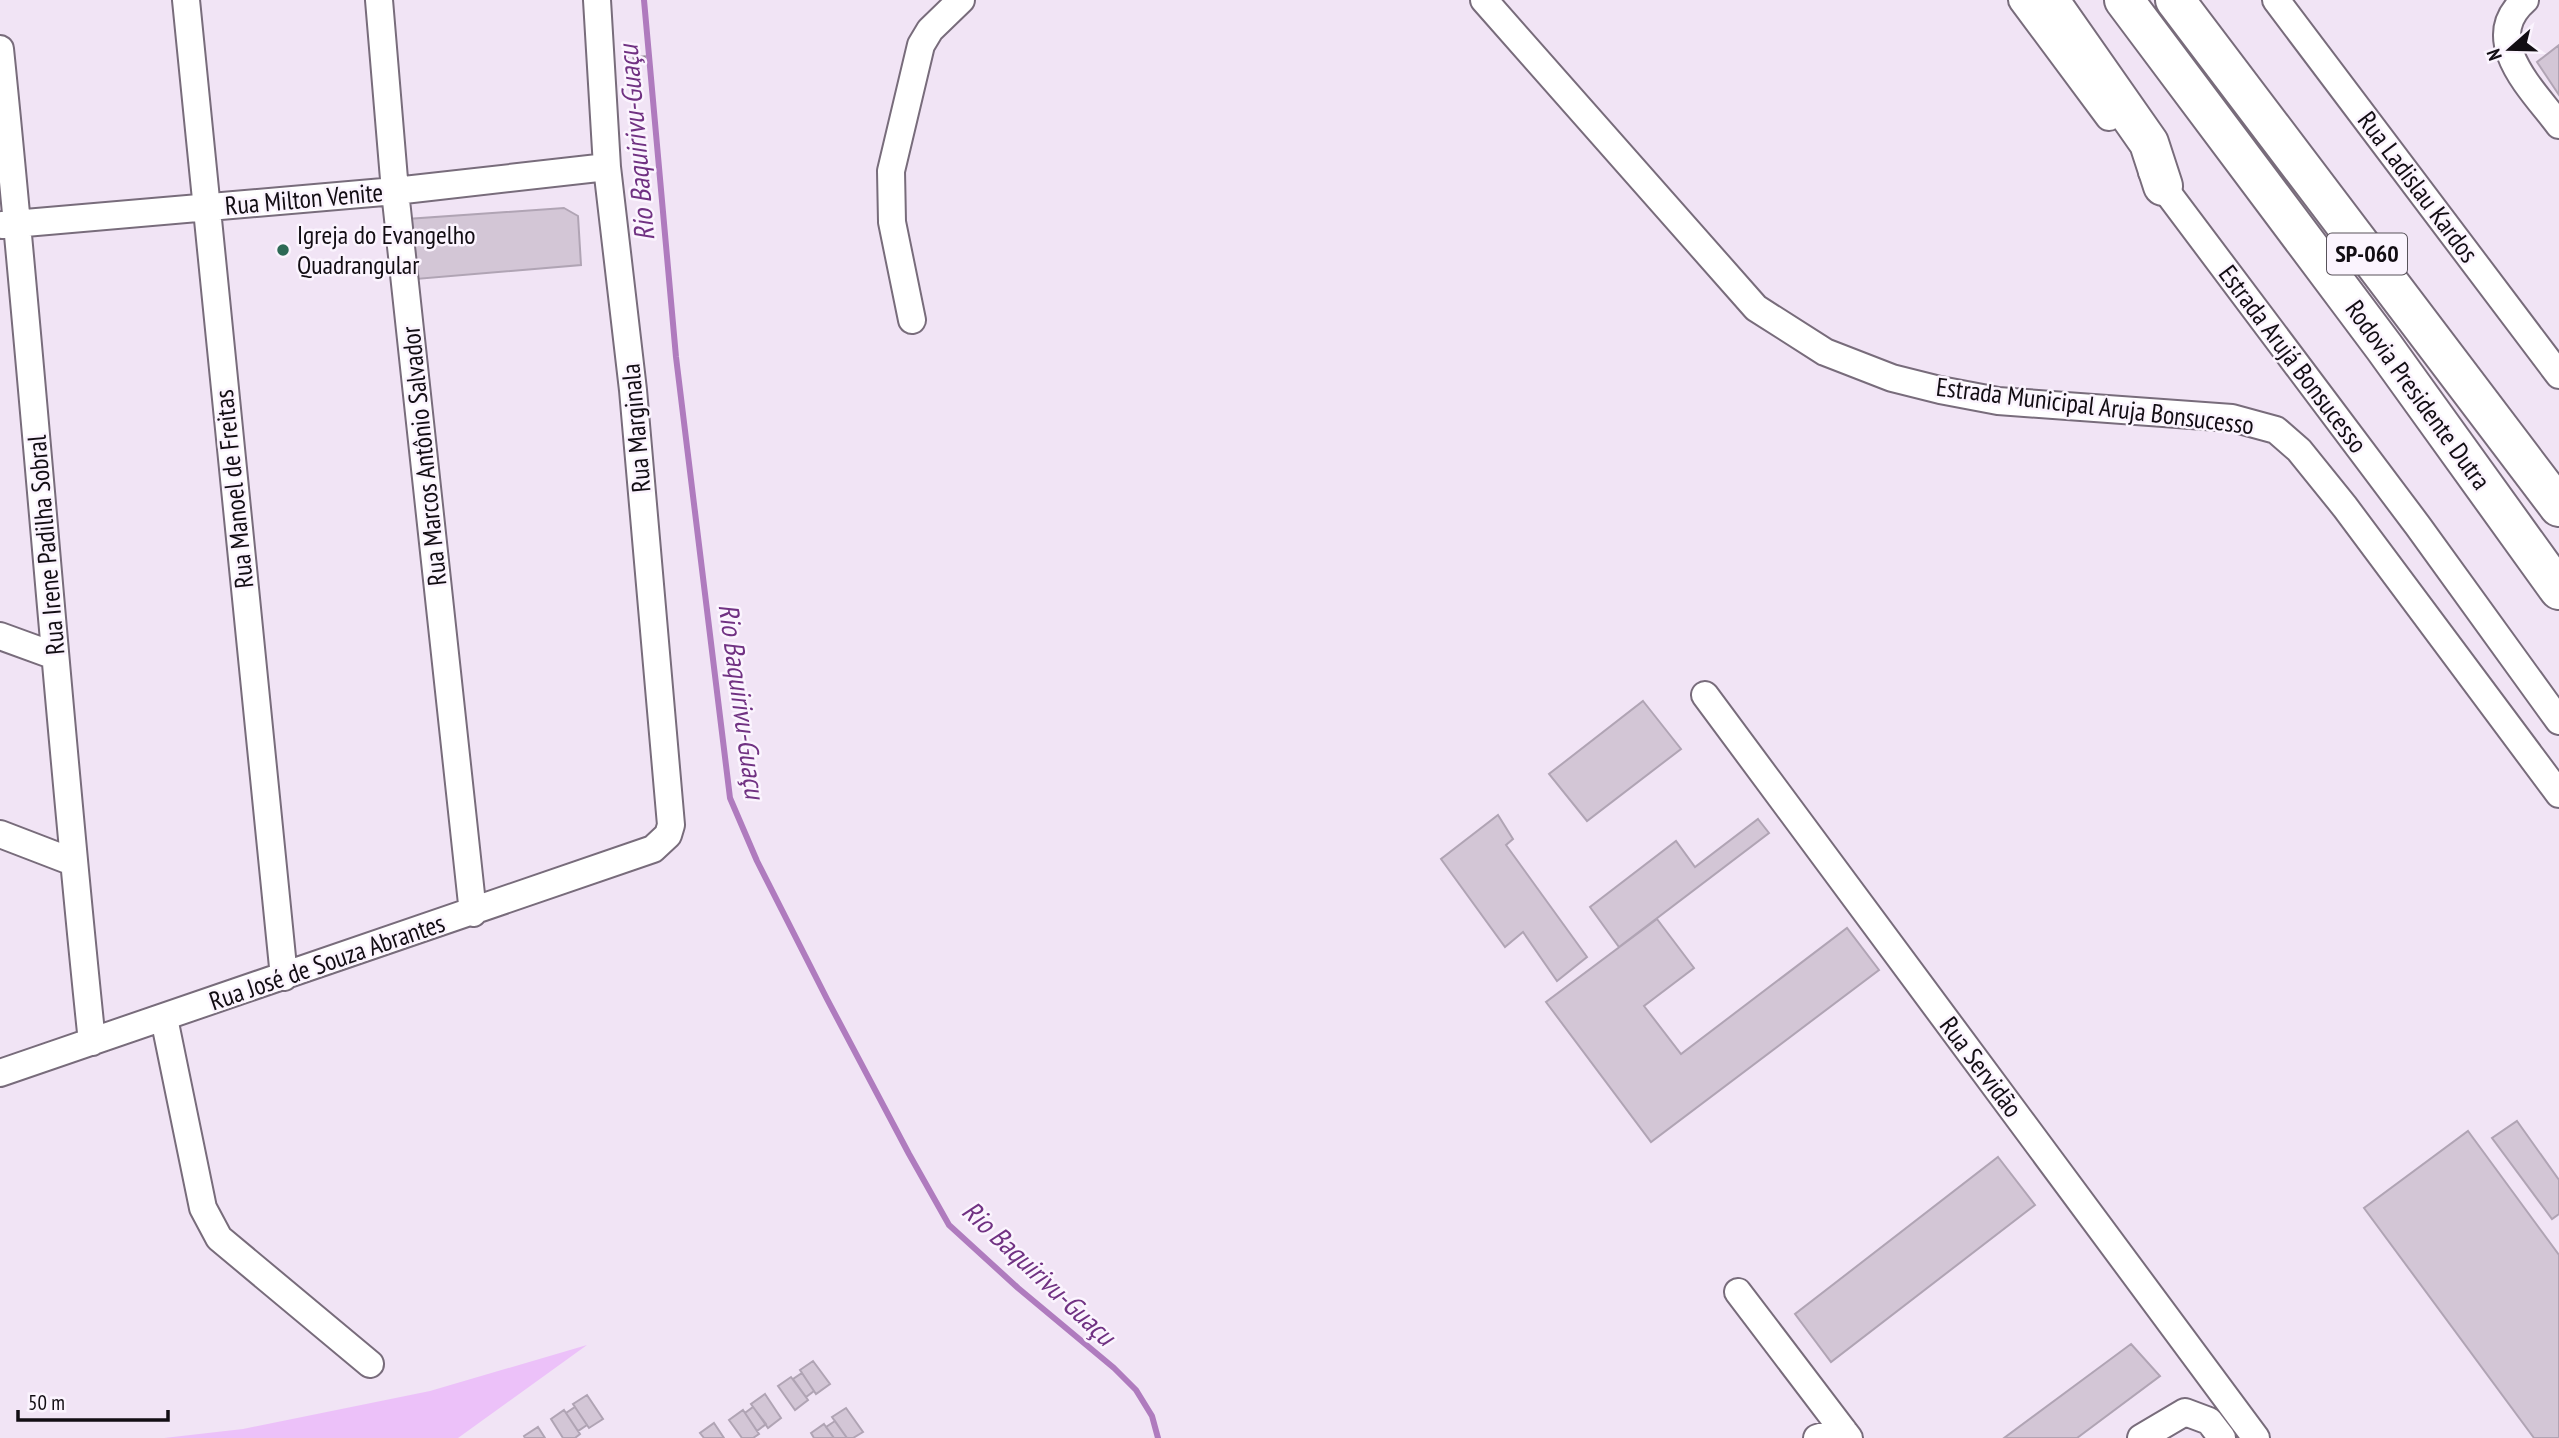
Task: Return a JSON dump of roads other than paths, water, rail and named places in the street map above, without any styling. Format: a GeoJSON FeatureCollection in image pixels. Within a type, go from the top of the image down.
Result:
{"type":"FeatureCollection","features":[{"type":"Feature","properties":{"kind":"highway"},"geometry":{"type":"LineString","coordinates":[[2049,0],[2149,143],[2163,186]]}},
{"type":"Feature","properties":{"kind":"highway","name":"Rodovia Presidente Dutra"},"geometry":{"type":"LineString","coordinates":[[2124,0],[2377,338],[2559,590]]}},
{"type":"Feature","properties":{"kind":"highway","name":"Rodovia Presidente Dutra"},"geometry":{"type":"LineString","coordinates":[[2175,0],[2559,507]]}},
{"type":"Feature","properties":{"kind":"street","name":"Rua Manoel de Freitas"},"geometry":{"type":"LineString","coordinates":[[186,0],[284,977]]}},
{"type":"Feature","properties":{"kind":"street","name":"Rua Marcos Antônio Salvador"},"geometry":{"type":"LineString","coordinates":[[379,0],[395,191],[473,913]]}},
{"type":"Feature","properties":{"kind":"street","name":"Rua Marginala"},"geometry":{"type":"LineString","coordinates":[[597,0],[607,167],[633,390],[671,825],[668,835],[653,849]]}},
{"type":"Feature","properties":{"kind":"street"},"geometry":{"type":"LineString","coordinates":[[912,320],[892,222],[891,171],[921,45],[930,30],[961,0]]}},
{"type":"Feature","properties":{"kind":"street","name":"Estrada Municipal Aruja Bonsucesso"},"geometry":{"type":"LineString","coordinates":[[1484,0],[1756,308],[1825,352],[1892,378],[1986,399],[2232,418],[2276,430],[2300,450],[2345,507],[2559,794]]}},
{"type":"Feature","properties":{"kind":"street","name":"Estrada Arujá Bonsucesso"},"geometry":{"type":"LineString","coordinates":[[2022,0],[2418,526],[2559,721]]}},
{"type":"Feature","properties":{"kind":"street","name":"Rua Ladislau Kardos"},"geometry":{"type":"LineString","coordinates":[[2276,0],[2557,370]]}},
{"type":"Feature","properties":{"kind":"street"},"geometry":{"type":"LineString","coordinates":[[2525,0],[2515,8],[2506,25],[2507,44],[2516,67],[2559,125]]}},
{"type":"Feature","properties":{"kind":"street","name":"Rua Irene Padilha Sobral"},"geometry":{"type":"LineString","coordinates":[[0,49],[9,224],[55,656],[92,1042]]}},
{"type":"Feature","properties":{"kind":"street","name":"Rua Milton Venite"},"geometry":{"type":"LineString","coordinates":[[9,224],[395,191],[607,167]]}},
{"type":"Feature","properties":{"kind":"street"},"geometry":{"type":"LineString","coordinates":[[0,636],[55,656]]}},
{"type":"Feature","properties":{"kind":"street","name":"Rua Servidão"},"geometry":{"type":"LineString","coordinates":[[1705,695],[2256,1438]]}},
{"type":"Feature","properties":{"kind":"street"},"geometry":{"type":"LineString","coordinates":[[0,834],[73,862]]}},
{"type":"Feature","properties":{"kind":"street","name":"Rua José de Souza Abrantes"},"geometry":{"type":"LineString","coordinates":[[7,1065],[92,1042],[164,1018],[653,849]]}},
{"type":"Feature","properties":{"kind":"street"},"geometry":{"type":"LineString","coordinates":[[164,1018],[203,1208],[219,1238],[370,1364]]}},
{"type":"Feature","properties":{"kind":"street"},"geometry":{"type":"LineString","coordinates":[[1738,1292],[1846,1434],[1817,1438]]}},
{"type":"Feature","properties":{"kind":"street"},"geometry":{"type":"LineString","coordinates":[[2141,1438],[2185,1412],[2209,1421],[2222,1438]]}},
{"type":"Feature","properties":{"kind":"waterway","name":"Rio Baquirivu-Guaçu"},"geometry":{"type":"LineString","coordinates":[[644,0],[676,357],[730,798],[757,861],[827,999],[949,1225],[1136,1390],[1152,1416],[1158,1438]]}},
{"type":"Feature","properties":{"kind":"place","name":"Igreja do Evangelho Quadrangular"},"geometry":{"type":"Point","coordinates":[283,250]}}]}
